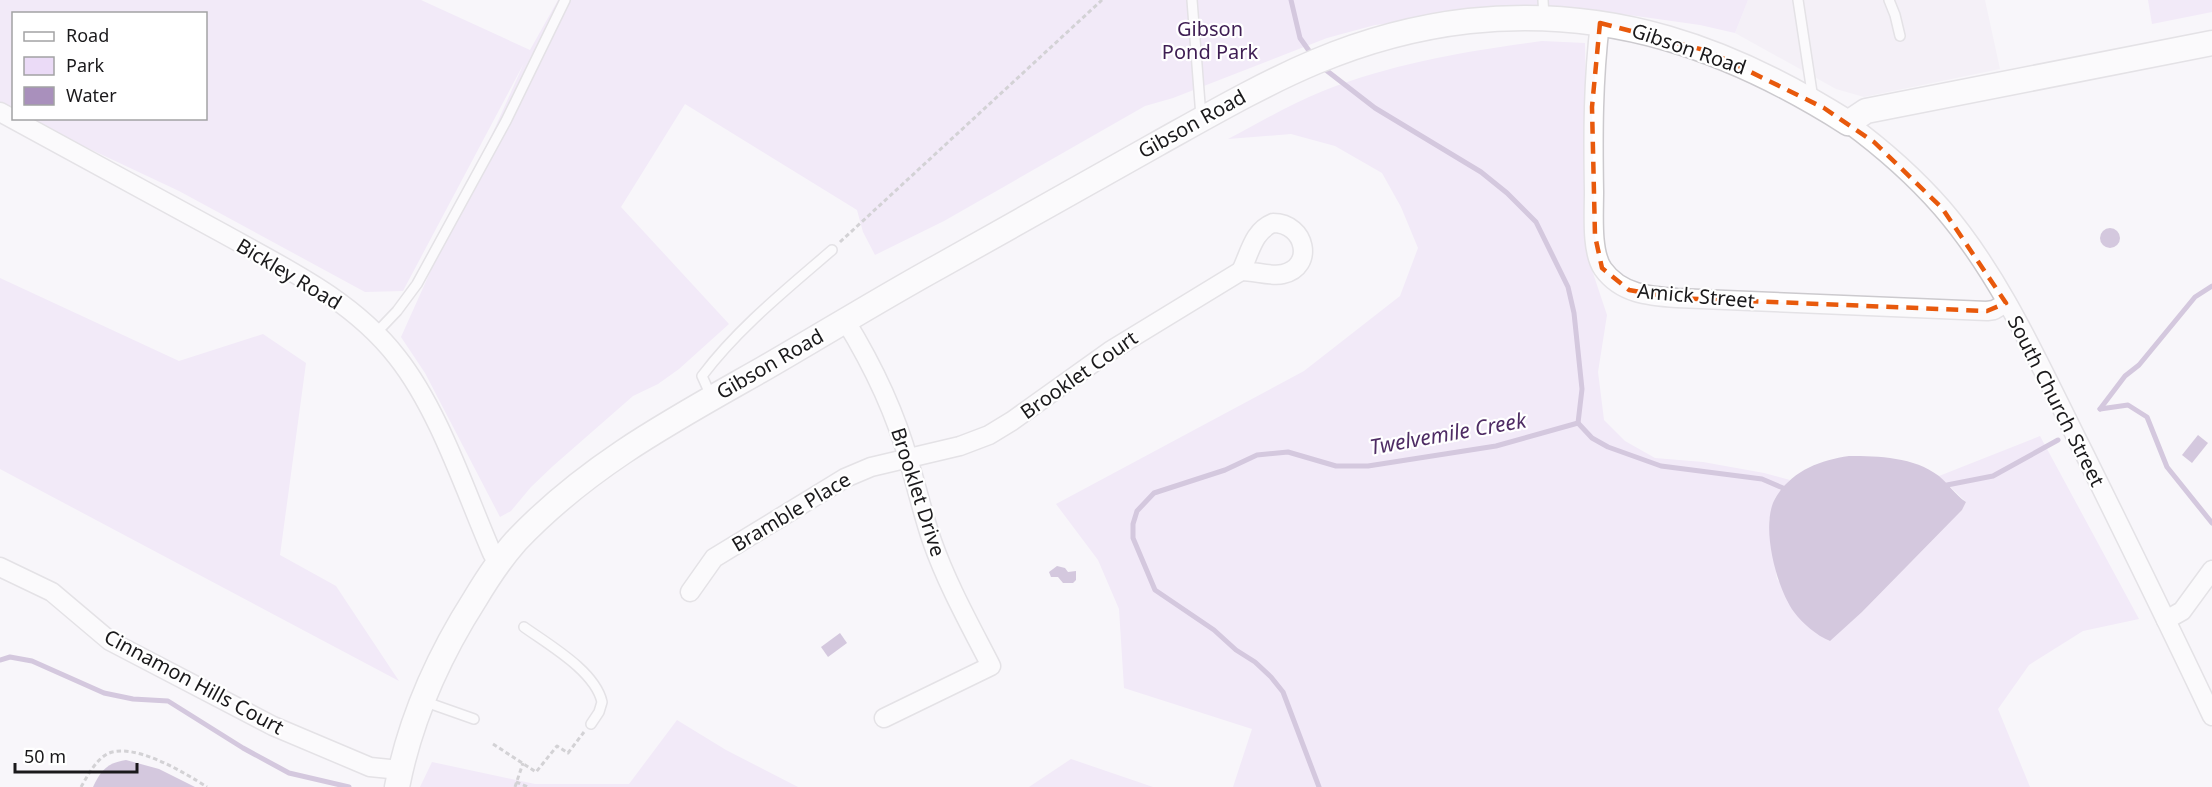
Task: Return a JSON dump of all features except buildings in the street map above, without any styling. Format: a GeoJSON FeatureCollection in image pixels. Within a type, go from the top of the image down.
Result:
{"type":"FeatureCollection","features":[{"type":"Feature","properties":{"kind":"street","name":"Gibson Road"},"geometry":{"type":"LineString","coordinates":[[398,778],[422,700],[446,648],[498,563],[529,528],[583,479],[625,450],[712,397],[845,320],[1276,78],[1317,60],[1380,38],[1543,9],[1652,33],[1708,51],[1768,77],[1848,123]]}},
{"type":"Feature","properties":{"kind":"street","name":"Amick Street"},"geometry":{"type":"LineString","coordinates":[[1600,23],[1592,107],[1595,236],[1598,259],[1602,268],[1619,284],[1641,294],[1677,298],[1987,311],[2006,303]]}},
{"type":"Feature","properties":{"kind":"street"},"geometry":{"type":"LineString","coordinates":[[1848,123],[1866,111],[2212,43]]}},
{"type":"Feature","properties":{"kind":"street","name":"Bickley Road"},"geometry":{"type":"LineString","coordinates":[[15,120],[318,287],[376,333],[414,379],[498,563]]}},
{"type":"Feature","properties":{"kind":"street","name":"South Church Street"},"geometry":{"type":"LineString","coordinates":[[1848,123],[1899,164],[1941,208],[1972,248],[2006,303],[2038,362],[2212,717]]}},
{"type":"Feature","properties":{"kind":"street","name":"Brooklet Court"},"geometry":{"type":"LineString","coordinates":[[909,459],[960,446],[989,435],[1012,422],[1103,355],[1241,271]]}},
{"type":"Feature","properties":{"kind":"street","name":"Brooklet Drive"},"geometry":{"type":"LineString","coordinates":[[845,320],[886,395],[909,459],[936,550],[991,666],[884,718]]}},
{"type":"Feature","properties":{"kind":"street","name":"Bramble Place"},"geometry":{"type":"LineString","coordinates":[[690,592],[714,558],[845,478],[871,467],[909,459]]}},
{"type":"Feature","properties":{"kind":"street","name":"Cinnamon Hills Court"},"geometry":{"type":"LineString","coordinates":[[0,567],[52,592],[110,641],[273,726],[398,778]]}},
{"type":"Feature","properties":{"kind":"street"},"geometry":{"type":"LineString","coordinates":[[2166,620],[2182,611],[2212,570]]}},
{"type":"Feature","properties":{"kind":"lane"},"geometry":{"type":"LineString","coordinates":[[376,333],[397,311],[417,284],[511,111],[565,0]]}},
{"type":"Feature","properties":{"kind":"lane"},"geometry":{"type":"LineString","coordinates":[[1192,0],[1201,119]]}},
{"type":"Feature","properties":{"kind":"lane"},"geometry":{"type":"LineString","coordinates":[[1798,0],[1814,102]]}},
{"type":"Feature","properties":{"kind":"lane"},"geometry":{"type":"LineString","coordinates":[[1889,0],[1900,36]]}},
{"type":"Feature","properties":{"kind":"lane"},"geometry":{"type":"LineString","coordinates":[[712,397],[702,376],[714,360],[762,311],[832,250]]}},
{"type":"Feature","properties":{"kind":"lane"},"geometry":{"type":"LineString","coordinates":[[524,627],[569,659],[595,687],[602,702],[591,724]]}},
{"type":"Feature","properties":{"kind":"lane"},"geometry":{"type":"LineString","coordinates":[[422,700],[474,719]]}},
{"type":"Feature","properties":{"kind":"path"},"geometry":{"type":"LineString","coordinates":[[832,250],[1102,0]]}},
{"type":"Feature","properties":{"kind":"path"},"geometry":{"type":"LineString","coordinates":[[493,744],[536,772],[557,746],[568,753],[591,724]]}},
{"type":"Feature","properties":{"kind":"path"},"geometry":{"type":"LineString","coordinates":[[81,787],[101,758],[112,752],[123,751],[154,759],[207,787]]}},
{"type":"Feature","properties":{"kind":"path"},"geometry":{"type":"LineString","coordinates":[[523,763],[515,785],[528,787]]}},
{"type":"Feature","properties":{"kind":"highlighted area"},"geometry":{"type":"Polygon","coordinates":[[[1600,23],[1708,51],[1824,108],[1874,142],[1942,208],[2006,303],[1987,311],[1677,298],[1629,290],[1602,268],[1595,236],[1592,107],[1600,23]]]}},
{"type":"Feature","properties":{"kind":"shaded area"},"geometry":{"type":"Polygon","coordinates":[[[1748,0],[1985,0],[2000,69],[1864,97],[1836,89],[1735,33],[1748,0]]]}},
{"type":"Feature","properties":{"kind":"green space","name":"Gibson Pond Park"},"geometry":{"type":"Polygon","coordinates":[[[0,0],[421,0],[530,50],[558,0],[1748,0],[1735,33],[1700,25],[1601,11],[1535,8],[1375,25],[1327,38],[1173,98],[1145,106],[944,221],[875,255],[863,232],[857,210],[685,104],[621,207],[729,324],[679,369],[658,384],[633,396],[553,466],[511,511],[500,517],[425,373],[401,337],[524,63],[403,291],[365,292],[179,191],[28,120],[207,120],[207,12],[12,12],[12,112],[0,106],[0,0]]]}},
{"type":"Feature","properties":{"kind":"green space"},"geometry":{"type":"Polygon","coordinates":[[[2148,0],[2212,0],[2212,12],[2152,24],[2148,0]]]}},
{"type":"Feature","properties":{"kind":"green space"},"geometry":{"type":"Polygon","coordinates":[[[1542,41],[1585,43],[1588,258],[1607,315],[1598,372],[1604,420],[1625,441],[1655,458],[1703,462],[1790,480],[1775,498],[1769,521],[1777,579],[1829,641],[1862,612],[1962,510],[1966,502],[1939,476],[2040,436],[2139,619],[2083,631],[2029,665],[1998,709],[2030,787],[1233,787],[1252,729],[1124,688],[1119,609],[1098,560],[1056,504],[1304,371],[1400,296],[1418,248],[1401,207],[1382,173],[1335,146],[1291,134],[1228,139],[1311,96],[1349,81],[1459,54],[1542,41]]]}},
{"type":"Feature","properties":{"kind":"green space"},"geometry":{"type":"Polygon","coordinates":[[[0,278],[179,361],[263,334],[306,363],[280,555],[336,586],[399,681],[0,469],[0,278]]]}},
{"type":"Feature","properties":{"kind":"green space"},"geometry":{"type":"Polygon","coordinates":[[[677,720],[726,750],[798,787],[420,787],[432,762],[535,784],[629,784],[677,720]]]}},
{"type":"Feature","properties":{"kind":"green space"},"geometry":{"type":"Polygon","coordinates":[[[1071,759],[1153,787],[1029,787],[1071,759]]]}},
{"type":"Feature","properties":{"kind":"water"},"geometry":{"type":"Polygon","coordinates":[[[2110,228],[2117,231],[2120,238],[2117,245],[2110,248],[2103,245],[2100,238],[2103,231],[2110,228]]]}},
{"type":"Feature","properties":{"kind":"water"},"geometry":{"type":"Polygon","coordinates":[[[2198,435],[2208,443],[2192,463],[2182,455],[2198,435]]]}},
{"type":"Feature","properties":{"kind":"water"},"geometry":{"type":"Polygon","coordinates":[[[1849,456],[1884,457],[1919,465],[1939,476],[1966,502],[1962,510],[1862,612],[1830,641],[1806,625],[1788,602],[1776,573],[1769,523],[1776,497],[1790,480],[1817,464],[1849,456]]]}},
{"type":"Feature","properties":{"kind":"water"},"geometry":{"type":"Polygon","coordinates":[[[1057,566],[1065,568],[1068,572],[1076,571],[1076,580],[1073,583],[1063,583],[1058,577],[1051,577],[1049,572],[1057,566]]]}},
{"type":"Feature","properties":{"kind":"water"},"geometry":{"type":"Polygon","coordinates":[[[840,633],[847,643],[828,657],[821,647],[840,633]]]}},
{"type":"Feature","properties":{"kind":"water"},"geometry":{"type":"Polygon","coordinates":[[[126,760],[159,769],[195,787],[93,787],[105,768],[126,760]]]}},
{"type":"Feature","properties":{"kind":"waterway","name":"Twelvemile Creek"},"geometry":{"type":"LineString","coordinates":[[1291,0],[1300,38],[1312,55]]}},
{"type":"Feature","properties":{"kind":"waterway","name":"Twelvemile Creek"},"geometry":{"type":"LineString","coordinates":[[1322,67],[1375,108],[1481,172],[1507,193],[1536,222],[1568,287],[1574,313],[1582,389],[1578,423]]}},
{"type":"Feature","properties":{"kind":"waterway"},"geometry":{"type":"LineString","coordinates":[[2100,409],[2125,376],[2139,365],[2195,297],[2212,286]]}},
{"type":"Feature","properties":{"kind":"waterway"},"geometry":{"type":"LineString","coordinates":[[2100,409],[2128,405],[2147,417],[2167,467],[2212,523]]}},
{"type":"Feature","properties":{"kind":"waterway"},"geometry":{"type":"LineString","coordinates":[[1578,423],[1592,438],[1608,447],[1661,466],[1762,479],[1783,488]]}},
{"type":"Feature","properties":{"kind":"waterway","name":"Twelvemile Creek"},"geometry":{"type":"LineString","coordinates":[[1319,787],[1283,692],[1271,677],[1214,630],[1155,590],[1133,538],[1133,524],[1137,511],[1154,493],[1225,470],[1257,455],[1288,452],[1336,466],[1368,466],[1496,446],[1578,423]]}},
{"type":"Feature","properties":{"kind":"waterway"},"geometry":{"type":"LineString","coordinates":[[1947,485],[1993,476],[2058,440]]}},
{"type":"Feature","properties":{"kind":"waterway"},"geometry":{"type":"LineString","coordinates":[[0,660],[10,657],[32,661],[104,693],[133,699],[168,701],[243,748],[289,773],[349,787]]}}]}
